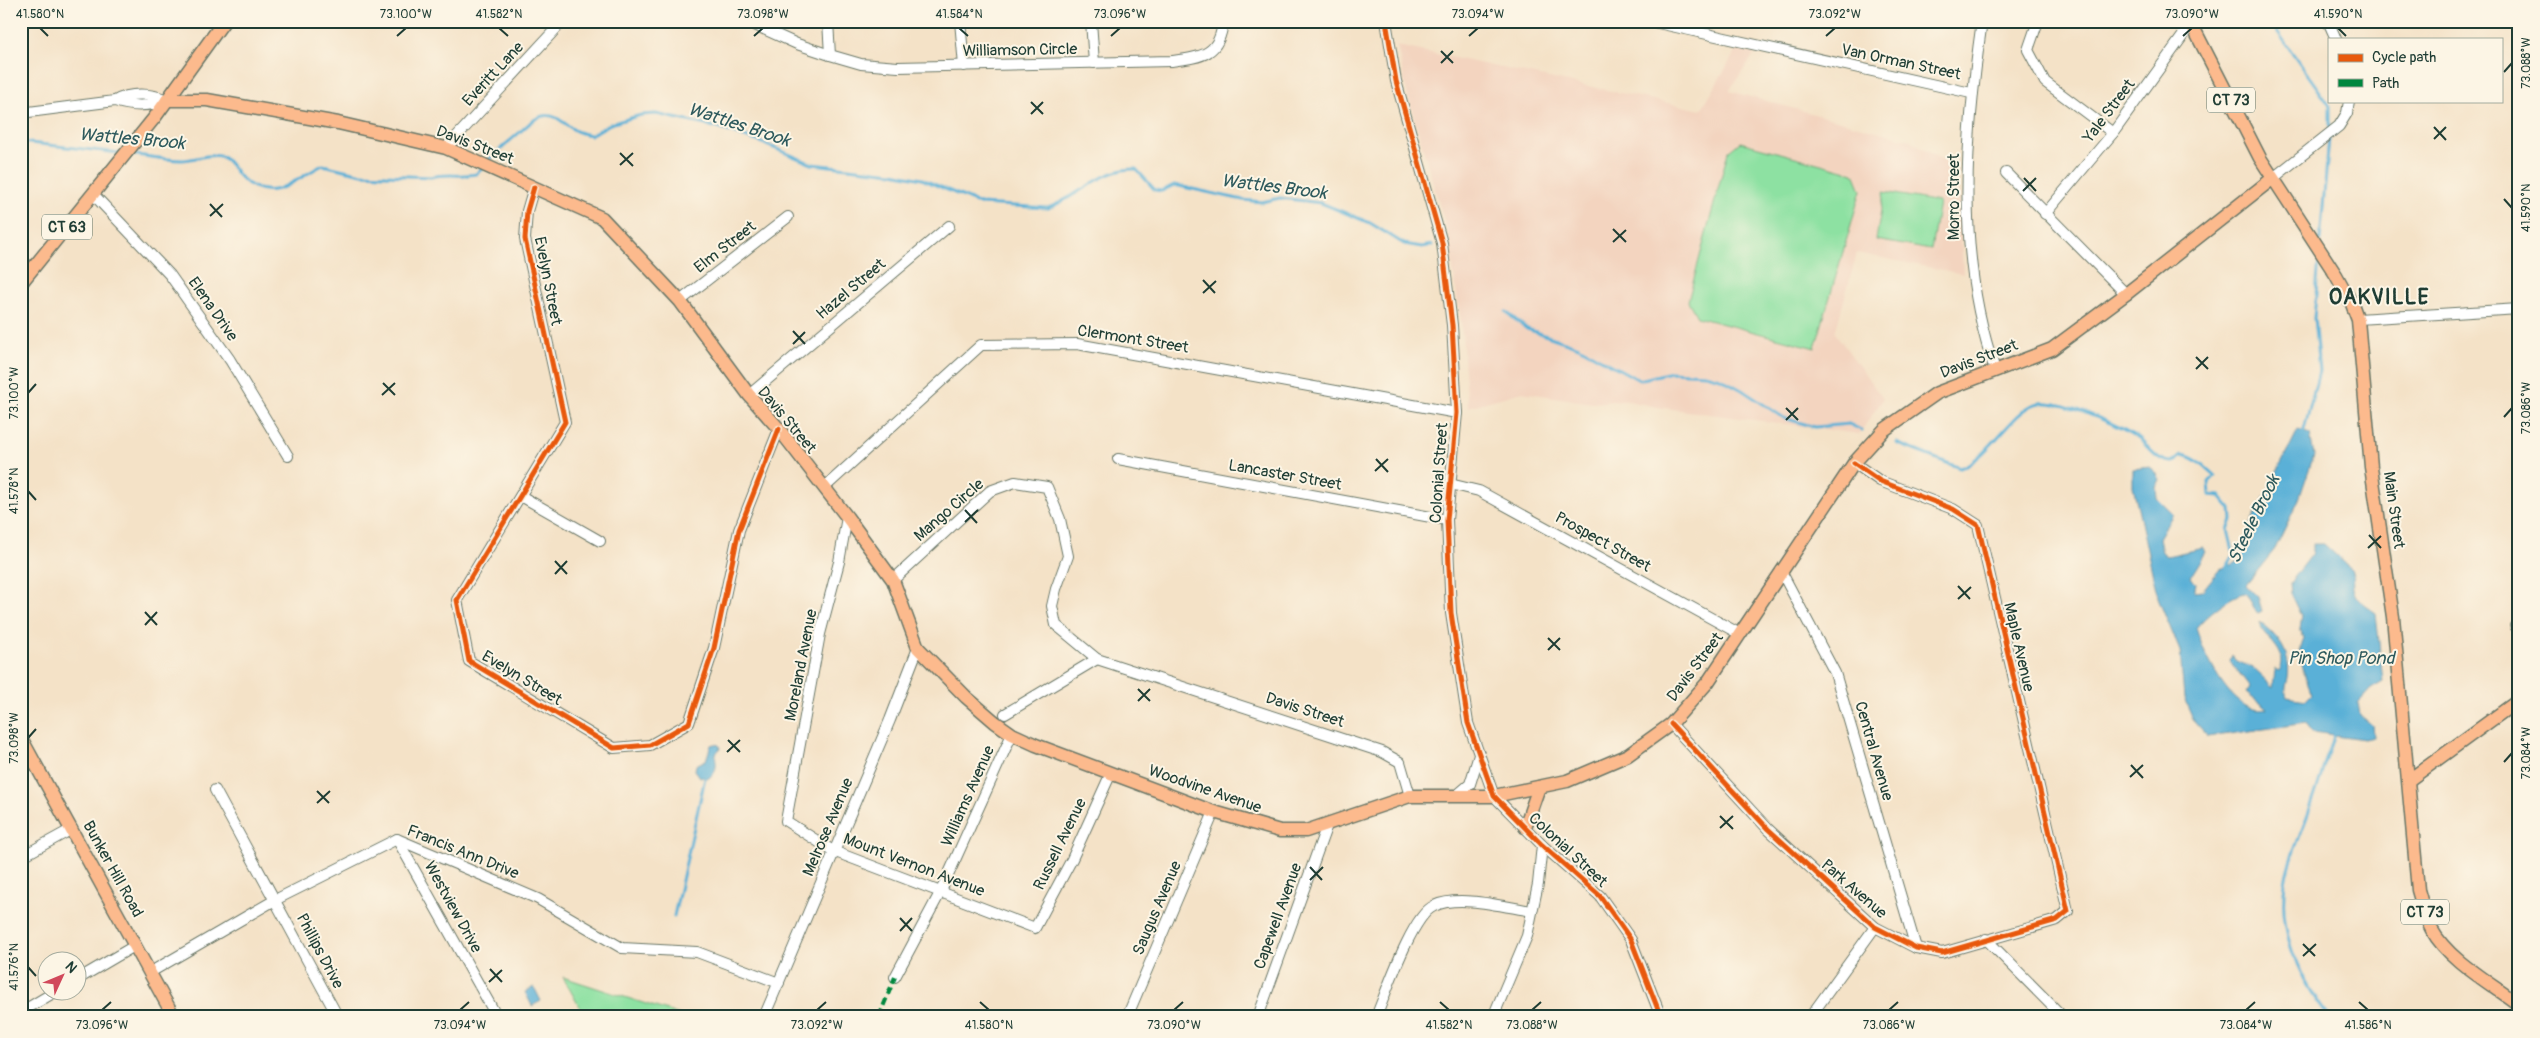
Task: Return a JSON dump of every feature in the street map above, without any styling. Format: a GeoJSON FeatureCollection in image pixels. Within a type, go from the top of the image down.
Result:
{"type":"FeatureCollection","features":[{"type":"Feature","properties":{"kind":"main road","name":"CT 63"},"geometry":{"type":"LineString","coordinates":[[21,283],[113,171],[224,21]]}},
{"type":"Feature","properties":{"kind":"main road","name":"Main Street"},"geometry":{"type":"LineString","coordinates":[[2191,22],[2272,179],[2333,270],[2350,298],[2358,319],[2362,346],[2368,442],[2393,617],[2418,890],[2428,922],[2439,941],[2451,953],[2519,1005]]}},
{"type":"Feature","properties":{"kind":"main road","name":"Davis Street"},"geometry":{"type":"LineString","coordinates":[[167,100],[207,100],[338,124],[452,150],[602,218],[680,301],[750,395],[825,487],[893,580],[918,648],[966,697],[1000,718]]}},
{"type":"Feature","properties":{"kind":"main road","name":"Davis Street"},"geometry":{"type":"LineString","coordinates":[[1410,796],[1494,796],[1568,781],[1628,755],[1671,724],[1708,682],[1854,463],[1884,430],[1937,393],[2052,349],[2126,294],[2272,179]]}},
{"type":"Feature","properties":{"kind":"main road"},"geometry":{"type":"LineString","coordinates":[[2409,780],[2519,700]]}},
{"type":"Feature","properties":{"kind":"main road","name":"Woodvine Avenue"},"geometry":{"type":"LineString","coordinates":[[1000,718],[1012,734],[1214,812],[1280,831],[1306,831],[1410,796]]}},
{"type":"Feature","properties":{"kind":"main road","name":"Bunker Hill Road"},"geometry":{"type":"LineString","coordinates":[[21,738],[174,1017]]}},
{"type":"Feature","properties":{"kind":"main road"},"geometry":{"type":"LineString","coordinates":[[1525,827],[1539,787]]}},
{"type":"Feature","properties":{"kind":"street","name":"Everitt Lane"},"geometry":{"type":"LineString","coordinates":[[452,150],[563,21]]}},
{"type":"Feature","properties":{"kind":"street","name":"Williamson Circle"},"geometry":{"type":"LineString","coordinates":[[746,21],[797,44],[830,55],[861,64],[898,67],[1172,61],[1195,58],[1215,48],[1221,37],[1223,21]]}},
{"type":"Feature","properties":{"kind":"street"},"geometry":{"type":"LineString","coordinates":[[828,21],[830,55]]}},
{"type":"Feature","properties":{"kind":"street"},"geometry":{"type":"LineString","coordinates":[[960,21],[964,66]]}},
{"type":"Feature","properties":{"kind":"street"},"geometry":{"type":"LineString","coordinates":[[1091,21],[1094,63]]}},
{"type":"Feature","properties":{"kind":"street","name":"Colonial Street"},"geometry":{"type":"LineString","coordinates":[[1386,21],[1396,81],[1442,243],[1452,325],[1457,413],[1447,520],[1451,613],[1468,723],[1494,796],[1542,845],[1600,896],[1631,940],[1661,1017]]}},
{"type":"Feature","properties":{"kind":"street","name":"Van Orman Street"},"geometry":{"type":"LineString","coordinates":[[1649,21],[1972,93]]}},
{"type":"Feature","properties":{"kind":"street","name":"Morro Street"},"geometry":{"type":"LineString","coordinates":[[1982,21],[1972,93],[1966,187],[1967,229],[1972,273],[1984,339],[1995,370]]}},
{"type":"Feature","properties":{"kind":"street"},"geometry":{"type":"LineString","coordinates":[[2038,21],[2028,50],[2045,82],[2114,133]]}},
{"type":"Feature","properties":{"kind":"street"},"geometry":{"type":"LineString","coordinates":[[2328,21],[2336,38]]}},
{"type":"Feature","properties":{"kind":"street","name":"Yale Street"},"geometry":{"type":"LineString","coordinates":[[2046,214],[2114,133],[2191,22]]}},
{"type":"Feature","properties":{"kind":"street","name":"Davis Street"},"geometry":{"type":"LineString","coordinates":[[21,113],[115,101],[124,104],[156,105],[167,100]]}},
{"type":"Feature","properties":{"kind":"street"},"geometry":{"type":"LineString","coordinates":[[2272,179],[2339,126],[2344,118],[2349,102]]}},
{"type":"Feature","properties":{"kind":"street"},"geometry":{"type":"LineString","coordinates":[[2006,173],[2126,294]]}},
{"type":"Feature","properties":{"kind":"street","name":"Evelyn Street"},"geometry":{"type":"LineString","coordinates":[[534,186],[527,211],[525,239],[565,422],[457,600],[469,661],[614,748],[650,744],[689,724],[714,648],[739,530],[779,429]]}},
{"type":"Feature","properties":{"kind":"street","name":"Elena Drive"},"geometry":{"type":"LineString","coordinates":[[93,194],[170,275],[230,360],[288,456]]}},
{"type":"Feature","properties":{"kind":"street","name":"Elm Street"},"geometry":{"type":"LineString","coordinates":[[680,301],[788,217]]}},
{"type":"Feature","properties":{"kind":"street","name":"Hazel Street"},"geometry":{"type":"LineString","coordinates":[[750,395],[949,226]]}},
{"type":"Feature","properties":{"kind":"street"},"geometry":{"type":"LineString","coordinates":[[2358,319],[2519,309]]}},
{"type":"Feature","properties":{"kind":"street","name":"Clermont Street"},"geometry":{"type":"LineString","coordinates":[[825,487],[981,345],[1077,344],[1457,413]]}},
{"type":"Feature","properties":{"kind":"street","name":"Lancaster Street"},"geometry":{"type":"LineString","coordinates":[[1118,459],[1447,520]]}},
{"type":"Feature","properties":{"kind":"street","name":"Maple Avenue"},"geometry":{"type":"LineString","coordinates":[[1854,463],[1880,481],[1953,509],[1978,525],[2068,911]]}},
{"type":"Feature","properties":{"kind":"street","name":"Mango Circle"},"geometry":{"type":"LineString","coordinates":[[893,580],[990,491],[1015,482],[1046,488],[1060,519],[1068,556],[1052,606],[1056,625],[1097,659]]}},
{"type":"Feature","properties":{"kind":"street","name":"Prospect Street"},"geometry":{"type":"LineString","coordinates":[[1450,484],[1479,491],[1740,634]]}},
{"type":"Feature","properties":{"kind":"street"},"geometry":{"type":"LineString","coordinates":[[521,496],[600,541]]}},
{"type":"Feature","properties":{"kind":"street","name":"Moreland Avenue"},"geometry":{"type":"LineString","coordinates":[[786,821],[820,634],[839,562],[847,517]]}},
{"type":"Feature","properties":{"kind":"street","name":"Central Avenue"},"geometry":{"type":"LineString","coordinates":[[1781,571],[1835,673],[1916,948]]}},
{"type":"Feature","properties":{"kind":"street","name":"Melrose Avenue"},"geometry":{"type":"LineString","coordinates":[[764,1017],[890,720],[918,648]]}},
{"type":"Feature","properties":{"kind":"street","name":"Davis Street"},"geometry":{"type":"LineString","coordinates":[[1097,659],[1382,752],[1400,762],[1410,796]]}},
{"type":"Feature","properties":{"kind":"street"},"geometry":{"type":"LineString","coordinates":[[1000,718],[1097,659]]}},
{"type":"Feature","properties":{"kind":"street","name":"Park Avenue"},"geometry":{"type":"LineString","coordinates":[[1671,724],[1768,829],[1875,928],[1916,948],[1942,953],[2057,920],[2068,911]]}},
{"type":"Feature","properties":{"kind":"street","name":"Williams Avenue"},"geometry":{"type":"LineString","coordinates":[[895,978],[941,891],[1012,734]]}},
{"type":"Feature","properties":{"kind":"street"},"geometry":{"type":"LineString","coordinates":[[1456,796],[1470,784],[1479,755]]}},
{"type":"Feature","properties":{"kind":"street","name":"Russell Avenue"},"geometry":{"type":"LineString","coordinates":[[1035,928],[1072,859],[1111,773]]}},
{"type":"Feature","properties":{"kind":"street","name":"Phillips Drive"},"geometry":{"type":"LineString","coordinates":[[215,790],[338,1017]]}},
{"type":"Feature","properties":{"kind":"street","name":"Saugus Avenue"},"geometry":{"type":"LineString","coordinates":[[1127,1017],[1214,812]]}},
{"type":"Feature","properties":{"kind":"street","name":"Mount Vernon Avenue"},"geometry":{"type":"LineString","coordinates":[[786,821],[833,851],[1035,928]]}},
{"type":"Feature","properties":{"kind":"street","name":"Capewell Avenue"},"geometry":{"type":"LineString","coordinates":[[1258,1017],[1327,825]]}},
{"type":"Feature","properties":{"kind":"street"},"geometry":{"type":"LineString","coordinates":[[21,857],[72,829]]}},
{"type":"Feature","properties":{"kind":"street","name":"Francis Ann Drive"},"geometry":{"type":"LineString","coordinates":[[149,973],[275,900],[397,839],[538,899],[622,948],[697,952],[778,983]]}},
{"type":"Feature","properties":{"kind":"street","name":"Westview Drive"},"geometry":{"type":"LineString","coordinates":[[397,839],[497,1017]]}},
{"type":"Feature","properties":{"kind":"street"},"geometry":{"type":"LineString","coordinates":[[1493,1017],[1527,936],[1542,845]]}},
{"type":"Feature","properties":{"kind":"street"},"geometry":{"type":"LineString","coordinates":[[1376,1017],[1416,924],[1433,906],[1462,900],[1532,911]]}},
{"type":"Feature","properties":{"kind":"street"},"geometry":{"type":"LineString","coordinates":[[1810,1017],[1875,928]]}},
{"type":"Feature","properties":{"kind":"street"},"geometry":{"type":"LineString","coordinates":[[1986,939],[2063,1017]]}},
{"type":"Feature","properties":{"kind":"street"},"geometry":{"type":"LineString","coordinates":[[88,973],[136,945]]}},
{"type":"Feature","properties":{"kind":"street"},"geometry":{"type":"LineString","coordinates":[[21,1012],[41,1000]]}},
{"type":"Feature","properties":{"kind":"shaded area"},"geometry":{"type":"Polygon","coordinates":[[[1397,46],[1701,110],[1737,49],[1755,53],[1729,91],[1910,140],[1958,170],[1963,274],[1857,253],[1835,333],[1883,399],[1859,434],[1657,407],[1624,400],[1592,403],[1522,392],[1468,407],[1461,322],[1448,234],[1408,97],[1397,46]]]}},
{"type":"Feature","properties":{"kind":"green space"},"geometry":{"type":"Polygon","coordinates":[[[1740,142],[1854,173],[1861,190],[1815,348],[1697,317],[1688,301],[1728,152],[1740,142]]]}},
{"type":"Feature","properties":{"kind":"green space"},"geometry":{"type":"Polygon","coordinates":[[[1884,192],[1939,202],[1931,250],[1876,240],[1884,192]]]}},
{"type":"Feature","properties":{"kind":"green space"},"geometry":{"type":"Polygon","coordinates":[[[563,977],[683,1016],[683,1017],[585,1017],[563,977]]]}},
{"type":"Feature","properties":{"kind":"water","name":"Pin Shop Pond"},"geometry":{"type":"Polygon","coordinates":[[[2298,430],[2310,434],[2314,455],[2299,499],[2275,549],[2246,585],[2258,597],[2262,611],[2258,613],[2256,611],[2245,593],[2239,594],[2205,618],[2196,628],[2213,668],[2232,694],[2243,704],[2255,709],[2267,709],[2246,693],[2250,687],[2230,661],[2232,655],[2237,661],[2253,668],[2273,687],[2275,669],[2279,671],[2282,657],[2259,622],[2279,641],[2286,654],[2288,661],[2287,697],[2306,700],[2312,694],[2298,657],[2304,638],[2300,629],[2302,616],[2291,593],[2290,583],[2313,553],[2313,544],[2324,544],[2353,571],[2353,587],[2356,596],[2376,613],[2383,682],[2371,689],[2358,703],[2360,715],[2372,725],[2373,737],[2364,739],[2313,732],[2306,723],[2208,737],[2195,723],[2184,698],[2180,651],[2159,601],[2133,486],[2133,469],[2150,467],[2156,472],[2160,481],[2156,487],[2157,498],[2173,514],[2159,538],[2162,552],[2167,556],[2203,548],[2206,552],[2191,576],[2196,583],[2194,592],[2202,591],[2220,569],[2238,562],[2251,524],[2298,430]]]}},
{"type":"Feature","properties":{"kind":"water"},"geometry":{"type":"Polygon","coordinates":[[[711,745],[719,745],[720,749],[716,755],[716,769],[709,778],[700,777],[695,770],[696,765],[706,760],[711,745]]]}},
{"type":"Feature","properties":{"kind":"water"},"geometry":{"type":"Polygon","coordinates":[[[534,987],[541,1001],[532,1006],[525,992],[534,987]]]}},
{"type":"Feature","properties":{"kind":"waterway","name":"Steele Brook"},"geometry":{"type":"LineString","coordinates":[[2270,21],[2330,106],[2330,129]]}},
{"type":"Feature","properties":{"kind":"waterway","name":"Wattles Brook"},"geometry":{"type":"LineString","coordinates":[[486,163],[528,125],[541,117],[551,116],[557,118],[576,131],[591,135],[610,124],[641,115],[656,114],[715,127],[760,142],[812,164],[893,173],[922,179],[980,204],[1048,208],[1113,173],[1136,169],[1155,190],[1162,191],[1174,185],[1243,200],[1262,202],[1280,198],[1321,203],[1370,223],[1404,244],[1422,247],[1432,245]]}},
{"type":"Feature","properties":{"kind":"waterway","name":"Steele Brook"},"geometry":{"type":"LineString","coordinates":[[2320,241],[2329,138]]}},
{"type":"Feature","properties":{"kind":"waterway","name":"Wattles Brook"},"geometry":{"type":"LineString","coordinates":[[21,142],[120,153]]}},
{"type":"Feature","properties":{"kind":"waterway","name":"Wattles Brook"},"geometry":{"type":"LineString","coordinates":[[129,154],[182,160],[211,155],[220,156],[227,160],[241,178],[252,186],[263,190],[283,187],[323,165],[362,174],[431,177],[476,174],[482,168]]}},
{"type":"Feature","properties":{"kind":"waterway","name":"Steele Brook"},"geometry":{"type":"LineString","coordinates":[[2303,434],[2319,371],[2314,318],[2319,258]]}},
{"type":"Feature","properties":{"kind":"waterway","name":"Wattles Brook"},"geometry":{"type":"LineString","coordinates":[[1506,312],[1527,329],[1579,347],[1639,380],[1671,372],[1705,374],[1720,378],[1742,390],[1784,418],[1815,427],[1849,424],[1861,430]]}},
{"type":"Feature","properties":{"kind":"waterway","name":"Wattles Brook"},"geometry":{"type":"LineString","coordinates":[[1896,443],[1960,468],[1971,463],[1981,455],[2017,417],[2035,404],[2058,405],[2104,420],[2139,439],[2162,460],[2173,462],[2182,455],[2187,456],[2200,463],[2215,476],[2209,482],[2210,495],[2220,496],[2231,509],[2232,520],[2228,530],[2234,555],[2225,570]]}},
{"type":"Feature","properties":{"kind":"waterway","name":"Steele Brook"},"geometry":{"type":"LineString","coordinates":[[2330,1017],[2318,1001],[2297,965],[2290,946],[2284,906],[2285,885],[2289,865],[2314,798],[2333,741],[2334,732]]}},
{"type":"Feature","properties":{"kind":"waterway"},"geometry":{"type":"LineString","coordinates":[[674,916],[705,778]]}},
{"type":"Feature","properties":{"kind":"marked path"},"geometry":{"type":"LineString","coordinates":[[879,1017],[895,977]]}},
{"type":"Feature","properties":{"kind":"cycle path"},"geometry":{"type":"LineString","coordinates":[[1386,21],[1396,81],[1442,243],[1452,325],[1457,413],[1447,520],[1451,613],[1468,723],[1494,796],[1542,845],[1600,896],[1631,940],[1661,1017]]}},
{"type":"Feature","properties":{"kind":"cycle path"},"geometry":{"type":"LineString","coordinates":[[534,187],[527,211],[525,239],[565,422],[457,600],[469,661],[614,748],[650,745],[689,723],[714,648],[739,530],[779,429]]}},
{"type":"Feature","properties":{"kind":"cycle path"},"geometry":{"type":"LineString","coordinates":[[1671,724],[1768,829],[1875,927],[1916,948],[1942,953],[2057,920],[2068,911],[1978,525],[1953,509],[1880,481],[1854,463]]}},
{"type":"Feature","properties":{"kind":"district","name":"OAKVILLE"},"geometry":{"type":"Point","coordinates":[2379,297]}}]}
